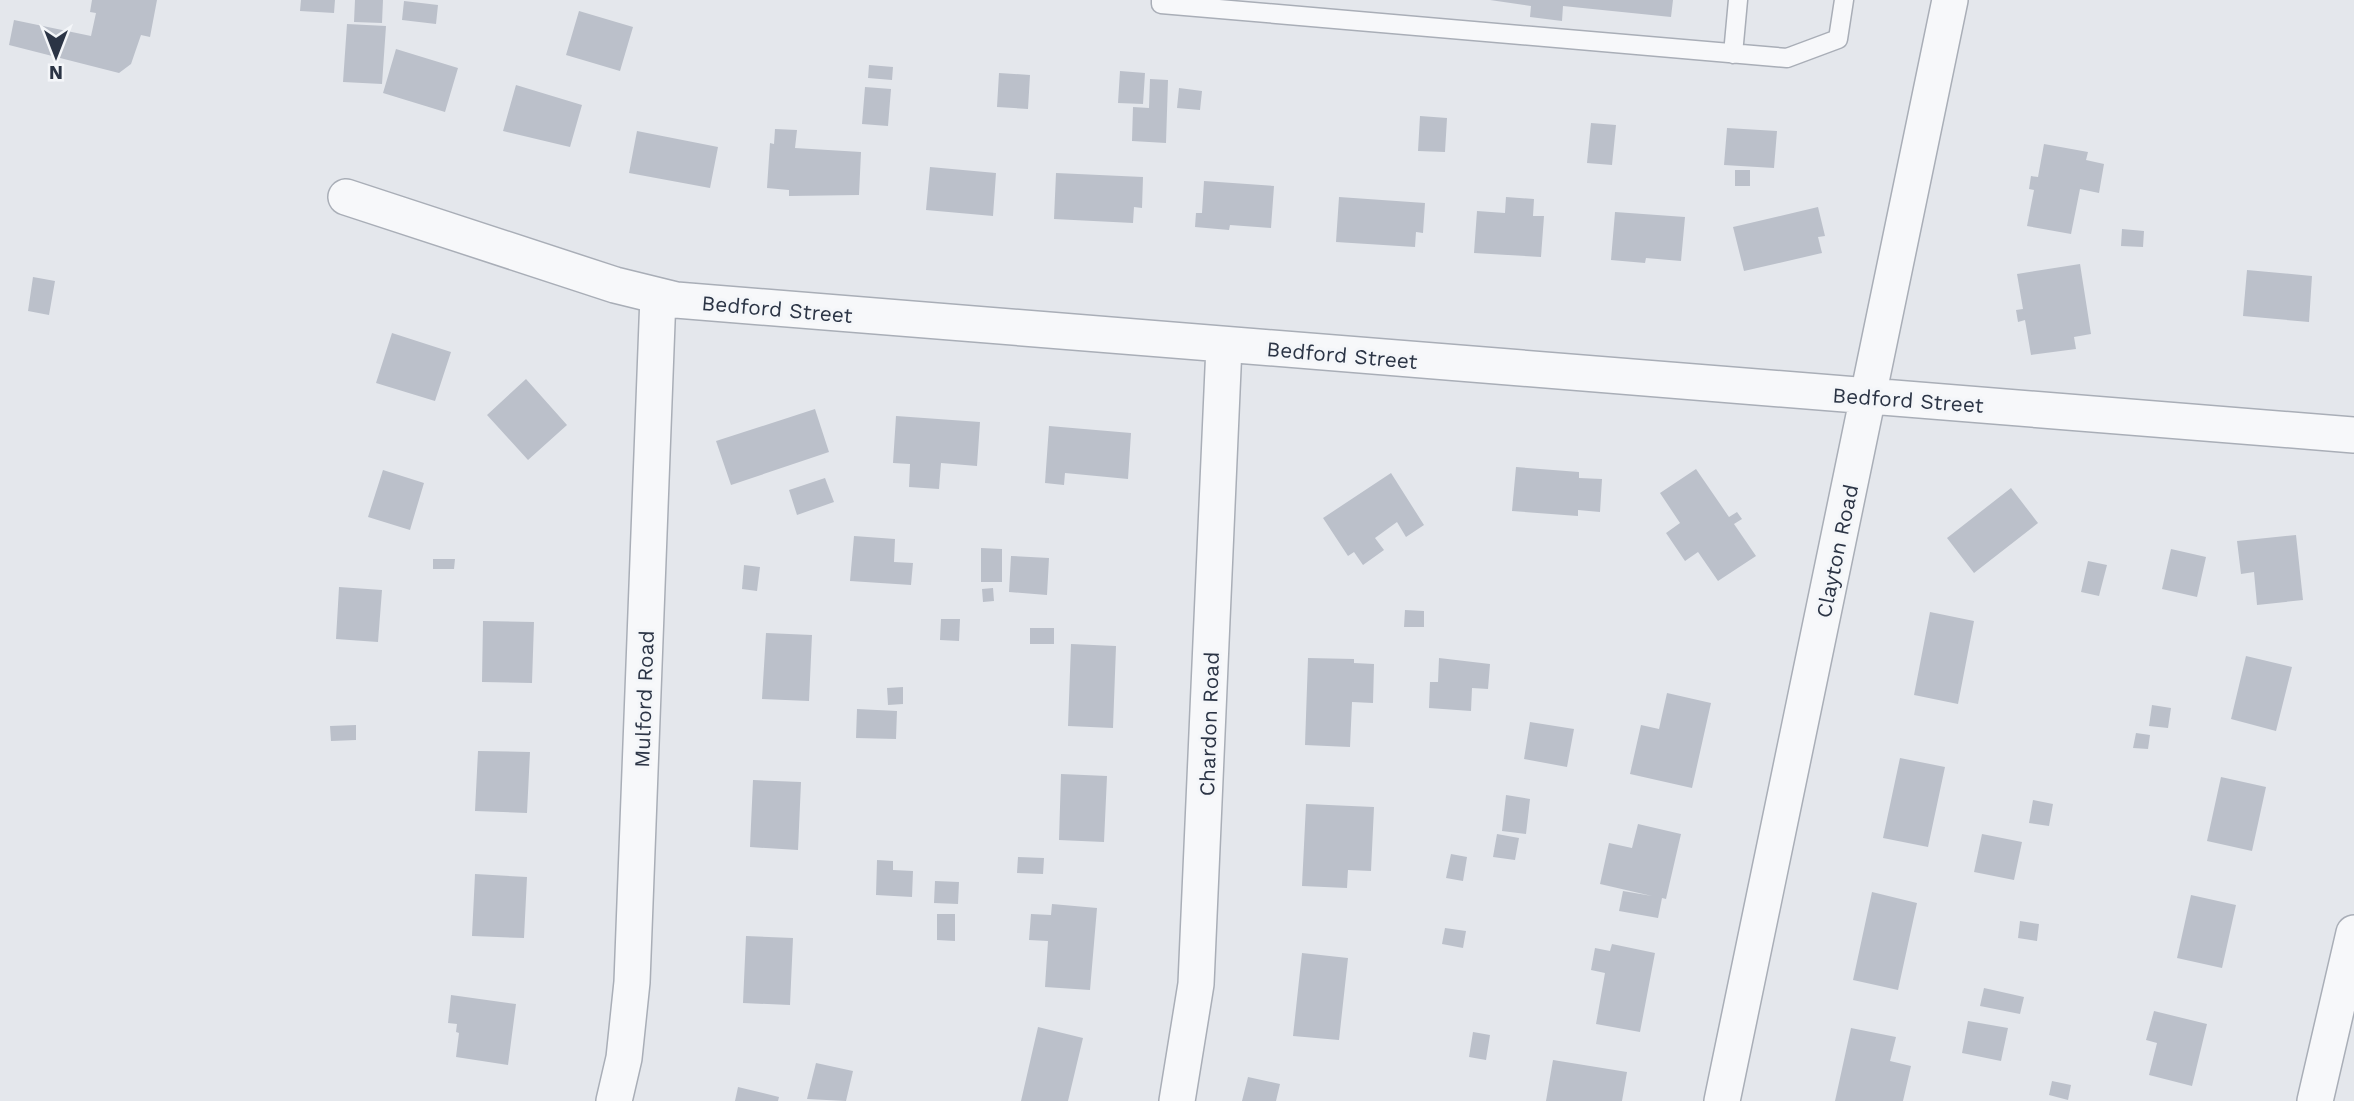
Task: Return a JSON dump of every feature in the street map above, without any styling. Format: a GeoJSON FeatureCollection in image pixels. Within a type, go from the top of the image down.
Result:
{"type":"FeatureCollection","features":[{"type":"Feature","properties":{"kind":"street","name":"Clayton Road"},"geometry":{"type":"LineString","coordinates":[[1722,1101],[1950,0]]}},
{"type":"Feature","properties":{"kind":"street","name":"Bedford Street"},"geometry":{"type":"LineString","coordinates":[[346,197],[615,285],[658,296],[765,309],[2354,435]]}},
{"type":"Feature","properties":{"kind":"street","name":"Mulford Road"},"geometry":{"type":"LineString","coordinates":[[614,1101],[624,1058],[632,982],[658,296]]}},
{"type":"Feature","properties":{"kind":"street","name":"Chardon Road"},"geometry":{"type":"LineString","coordinates":[[1177,1101],[1196,984],[1224,346]]}},
{"type":"Feature","properties":{"kind":"street"},"geometry":{"type":"LineString","coordinates":[[2315,1101],[2354,933]]}},
{"type":"Feature","properties":{"kind":"lane"},"geometry":{"type":"LineString","coordinates":[[1161,0],[1161,4],[1787,58],[1838,39],[1844,0]]}},
{"type":"Feature","properties":{"kind":"lane"},"geometry":{"type":"LineString","coordinates":[[1733,54],[1738,0]]}},
{"type":"Feature","properties":{"kind":"building"},"geometry":{"type":"Polygon","coordinates":[[[92,0],[157,0],[150,37],[141,35],[131,64],[119,73],[9,45],[14,20],[91,36],[96,13],[90,12],[92,0]]]}},
{"type":"Feature","properties":{"kind":"building"},"geometry":{"type":"Polygon","coordinates":[[[301,0],[335,0],[334,13],[300,11],[301,0]]]}},
{"type":"Feature","properties":{"kind":"building"},"geometry":{"type":"Polygon","coordinates":[[[355,0],[383,0],[382,23],[354,22],[355,0]]]}},
{"type":"Feature","properties":{"kind":"building"},"geometry":{"type":"Polygon","coordinates":[[[1490,0],[1673,0],[1671,17],[1563,6],[1562,21],[1530,17],[1531,6],[1490,0]]]}},
{"type":"Feature","properties":{"kind":"building"},"geometry":{"type":"Polygon","coordinates":[[[404,1],[438,5],[436,24],[402,20],[404,1]]]}},
{"type":"Feature","properties":{"kind":"building"},"geometry":{"type":"Polygon","coordinates":[[[579,11],[633,27],[620,71],[566,55],[579,11]]]}},
{"type":"Feature","properties":{"kind":"building"},"geometry":{"type":"Polygon","coordinates":[[[347,24],[386,26],[382,84],[343,82],[347,24]]]}},
{"type":"Feature","properties":{"kind":"building"},"geometry":{"type":"Polygon","coordinates":[[[396,49],[458,68],[445,112],[383,93],[396,49]]]}},
{"type":"Feature","properties":{"kind":"building"},"geometry":{"type":"Polygon","coordinates":[[[869,65],[893,67],[892,80],[868,78],[869,65]]]}},
{"type":"Feature","properties":{"kind":"building"},"geometry":{"type":"Polygon","coordinates":[[[1120,71],[1145,73],[1143,104],[1118,103],[1120,71]]]}},
{"type":"Feature","properties":{"kind":"building"},"geometry":{"type":"Polygon","coordinates":[[[999,73],[1030,75],[1028,109],[997,107],[999,73]]]}},
{"type":"Feature","properties":{"kind":"building"},"geometry":{"type":"Polygon","coordinates":[[[1150,79],[1168,80],[1166,143],[1132,141],[1133,107],[1149,108],[1150,79]]]}},
{"type":"Feature","properties":{"kind":"building"},"geometry":{"type":"Polygon","coordinates":[[[516,85],[582,105],[570,147],[503,131],[516,85]]]}},
{"type":"Feature","properties":{"kind":"building"},"geometry":{"type":"Polygon","coordinates":[[[865,87],[891,89],[888,126],[862,124],[865,87]]]}},
{"type":"Feature","properties":{"kind":"building"},"geometry":{"type":"Polygon","coordinates":[[[1179,88],[1202,91],[1200,110],[1177,108],[1179,88]]]}},
{"type":"Feature","properties":{"kind":"building"},"geometry":{"type":"Polygon","coordinates":[[[1420,116],[1447,118],[1445,152],[1418,151],[1420,116]]]}},
{"type":"Feature","properties":{"kind":"building"},"geometry":{"type":"Polygon","coordinates":[[[1591,123],[1616,125],[1612,165],[1587,163],[1591,123]]]}},
{"type":"Feature","properties":{"kind":"building"},"geometry":{"type":"Polygon","coordinates":[[[1727,128],[1777,131],[1774,168],[1724,165],[1727,128]]]}},
{"type":"Feature","properties":{"kind":"building"},"geometry":{"type":"Polygon","coordinates":[[[775,129],[797,130],[795,148],[861,152],[859,195],[789,196],[789,190],[767,188],[770,143],[774,144],[775,129]]]}},
{"type":"Feature","properties":{"kind":"building"},"geometry":{"type":"Polygon","coordinates":[[[637,131],[718,147],[710,188],[629,173],[637,131]]]}},
{"type":"Feature","properties":{"kind":"building"},"geometry":{"type":"Polygon","coordinates":[[[2044,144],[2088,152],[2086,160],[2104,164],[2099,193],[2080,189],[2071,234],[2027,226],[2034,190],[2029,189],[2031,176],[2038,177],[2044,144]]]}},
{"type":"Feature","properties":{"kind":"building"},"geometry":{"type":"Polygon","coordinates":[[[930,167],[996,173],[993,216],[926,210],[930,167]]]}},
{"type":"Feature","properties":{"kind":"building"},"geometry":{"type":"Polygon","coordinates":[[[1735,170],[1750,170],[1750,186],[1735,186],[1735,170]]]}},
{"type":"Feature","properties":{"kind":"building"},"geometry":{"type":"Polygon","coordinates":[[[1056,173],[1143,177],[1142,208],[1134,207],[1133,223],[1054,219],[1056,173]]]}},
{"type":"Feature","properties":{"kind":"building"},"geometry":{"type":"Polygon","coordinates":[[[1204,181],[1274,186],[1271,228],[1230,225],[1229,230],[1195,227],[1196,213],[1202,213],[1204,181]]]}},
{"type":"Feature","properties":{"kind":"building"},"geometry":{"type":"Polygon","coordinates":[[[1339,197],[1425,203],[1423,233],[1416,232],[1415,247],[1336,242],[1339,197]]]}},
{"type":"Feature","properties":{"kind":"building"},"geometry":{"type":"Polygon","coordinates":[[[1506,197],[1534,199],[1533,216],[1544,216],[1541,257],[1474,253],[1477,211],[1505,213],[1506,197]]]}},
{"type":"Feature","properties":{"kind":"building"},"geometry":{"type":"Polygon","coordinates":[[[1818,207],[1825,236],[1818,237],[1822,253],[1744,271],[1733,227],[1818,207]]]}},
{"type":"Feature","properties":{"kind":"building"},"geometry":{"type":"Polygon","coordinates":[[[1615,212],[1685,217],[1681,261],[1646,258],[1645,263],[1611,260],[1615,212]]]}},
{"type":"Feature","properties":{"kind":"building"},"geometry":{"type":"Polygon","coordinates":[[[2122,229],[2144,231],[2143,247],[2121,246],[2122,229]]]}},
{"type":"Feature","properties":{"kind":"building"},"geometry":{"type":"Polygon","coordinates":[[[2080,264],[2091,334],[2074,337],[2076,349],[2031,355],[2025,320],[2018,322],[2016,310],[2023,309],[2017,274],[2080,264]]]}},
{"type":"Feature","properties":{"kind":"building"},"geometry":{"type":"Polygon","coordinates":[[[2247,270],[2312,276],[2309,322],[2243,316],[2247,270]]]}},
{"type":"Feature","properties":{"kind":"building"},"geometry":{"type":"Polygon","coordinates":[[[33,277],[55,281],[49,315],[28,311],[33,277]]]}},
{"type":"Feature","properties":{"kind":"building"},"geometry":{"type":"Polygon","coordinates":[[[392,333],[451,352],[435,401],[376,383],[392,333]]]}},
{"type":"Feature","properties":{"kind":"building"},"geometry":{"type":"Polygon","coordinates":[[[526,379],[567,425],[528,460],[487,415],[526,379]]]}},
{"type":"Feature","properties":{"kind":"building"},"geometry":{"type":"Polygon","coordinates":[[[815,409],[829,452],[731,485],[716,441],[815,409]]]}},
{"type":"Feature","properties":{"kind":"building"},"geometry":{"type":"Polygon","coordinates":[[[896,416],[980,422],[977,466],[941,463],[939,489],[909,487],[910,464],[893,463],[896,416]]]}},
{"type":"Feature","properties":{"kind":"building"},"geometry":{"type":"Polygon","coordinates":[[[1049,426],[1131,433],[1128,479],[1065,473],[1064,485],[1045,483],[1049,426]]]}},
{"type":"Feature","properties":{"kind":"building"},"geometry":{"type":"Polygon","coordinates":[[[1516,467],[1579,472],[1579,478],[1602,479],[1600,512],[1578,510],[1578,516],[1512,511],[1516,467]]]}},
{"type":"Feature","properties":{"kind":"building"},"geometry":{"type":"Polygon","coordinates":[[[1696,469],[1729,517],[1737,512],[1742,519],[1734,524],[1756,556],[1718,581],[1698,552],[1685,561],[1666,533],[1680,523],[1660,493],[1696,469]]]}},
{"type":"Feature","properties":{"kind":"building"},"geometry":{"type":"Polygon","coordinates":[[[383,470],[424,483],[410,530],[368,517],[383,470]]]}},
{"type":"Feature","properties":{"kind":"building"},"geometry":{"type":"Polygon","coordinates":[[[1391,473],[1424,525],[1406,537],[1397,522],[1375,538],[1384,550],[1363,565],[1354,552],[1348,556],[1323,518],[1391,473]]]}},
{"type":"Feature","properties":{"kind":"building"},"geometry":{"type":"Polygon","coordinates":[[[825,478],[834,502],[797,515],[789,490],[825,478]]]}},
{"type":"Feature","properties":{"kind":"building"},"geometry":{"type":"Polygon","coordinates":[[[2011,488],[2038,523],[1974,573],[1947,538],[2011,488]]]}},
{"type":"Feature","properties":{"kind":"building"},"geometry":{"type":"Polygon","coordinates":[[[2296,535],[2303,600],[2257,605],[2254,572],[2241,574],[2237,541],[2296,535]]]}},
{"type":"Feature","properties":{"kind":"building"},"geometry":{"type":"Polygon","coordinates":[[[854,536],[895,539],[894,562],[913,563],[911,585],[850,581],[854,536]]]}},
{"type":"Feature","properties":{"kind":"building"},"geometry":{"type":"Polygon","coordinates":[[[981,548],[1002,549],[1002,582],[981,582],[981,548]]]}},
{"type":"Feature","properties":{"kind":"building"},"geometry":{"type":"Polygon","coordinates":[[[2171,549],[2206,557],[2197,597],[2162,589],[2171,549]]]}},
{"type":"Feature","properties":{"kind":"building"},"geometry":{"type":"Polygon","coordinates":[[[1011,556],[1049,558],[1047,595],[1009,592],[1011,556]]]}},
{"type":"Feature","properties":{"kind":"building"},"geometry":{"type":"Polygon","coordinates":[[[433,559],[455,559],[454,569],[433,569],[433,559]]]}},
{"type":"Feature","properties":{"kind":"building"},"geometry":{"type":"Polygon","coordinates":[[[2088,561],[2107,565],[2099,596],[2081,592],[2088,561]]]}},
{"type":"Feature","properties":{"kind":"building"},"geometry":{"type":"Polygon","coordinates":[[[744,565],[760,567],[757,591],[742,589],[744,565]]]}},
{"type":"Feature","properties":{"kind":"building"},"geometry":{"type":"Polygon","coordinates":[[[339,587],[382,590],[378,642],[336,639],[339,587]]]}},
{"type":"Feature","properties":{"kind":"building"},"geometry":{"type":"Polygon","coordinates":[[[993,588],[994,601],[983,602],[982,589],[993,588]]]}},
{"type":"Feature","properties":{"kind":"building"},"geometry":{"type":"Polygon","coordinates":[[[1405,610],[1424,611],[1424,627],[1404,627],[1405,610]]]}},
{"type":"Feature","properties":{"kind":"building"},"geometry":{"type":"Polygon","coordinates":[[[1930,612],[1974,621],[1958,704],[1914,695],[1930,612]]]}},
{"type":"Feature","properties":{"kind":"building"},"geometry":{"type":"Polygon","coordinates":[[[941,619],[960,619],[959,641],[940,640],[941,619]]]}},
{"type":"Feature","properties":{"kind":"building"},"geometry":{"type":"Polygon","coordinates":[[[483,621],[534,622],[532,683],[482,682],[483,621]]]}},
{"type":"Feature","properties":{"kind":"building"},"geometry":{"type":"Polygon","coordinates":[[[1030,628],[1054,628],[1054,644],[1030,644],[1030,628]]]}},
{"type":"Feature","properties":{"kind":"building"},"geometry":{"type":"Polygon","coordinates":[[[766,633],[812,635],[809,701],[762,699],[766,633]]]}},
{"type":"Feature","properties":{"kind":"building"},"geometry":{"type":"Polygon","coordinates":[[[1071,644],[1116,646],[1113,728],[1068,726],[1071,644]]]}},
{"type":"Feature","properties":{"kind":"building"},"geometry":{"type":"Polygon","coordinates":[[[2246,656],[2292,667],[2276,731],[2231,719],[2246,656]]]}},
{"type":"Feature","properties":{"kind":"building"},"geometry":{"type":"Polygon","coordinates":[[[1308,658],[1354,659],[1354,663],[1374,664],[1373,703],[1352,702],[1350,747],[1305,745],[1308,658]]]}},
{"type":"Feature","properties":{"kind":"building"},"geometry":{"type":"Polygon","coordinates":[[[1439,658],[1490,664],[1488,689],[1472,688],[1471,711],[1429,708],[1430,682],[1438,682],[1439,658]]]}},
{"type":"Feature","properties":{"kind":"building"},"geometry":{"type":"Polygon","coordinates":[[[903,687],[903,704],[888,705],[887,688],[903,687]]]}},
{"type":"Feature","properties":{"kind":"building"},"geometry":{"type":"Polygon","coordinates":[[[1667,693],[1711,703],[1692,788],[1630,774],[1641,725],[1659,729],[1667,693]]]}},
{"type":"Feature","properties":{"kind":"building"},"geometry":{"type":"Polygon","coordinates":[[[2152,705],[2171,708],[2168,728],[2149,726],[2152,705]]]}},
{"type":"Feature","properties":{"kind":"building"},"geometry":{"type":"Polygon","coordinates":[[[857,709],[897,711],[896,739],[856,738],[857,709]]]}},
{"type":"Feature","properties":{"kind":"building"},"geometry":{"type":"Polygon","coordinates":[[[1530,722],[1574,729],[1567,767],[1524,759],[1530,722]]]}},
{"type":"Feature","properties":{"kind":"building"},"geometry":{"type":"Polygon","coordinates":[[[356,725],[356,740],[331,741],[330,726],[356,725]]]}},
{"type":"Feature","properties":{"kind":"building"},"geometry":{"type":"Polygon","coordinates":[[[2136,733],[2150,735],[2148,749],[2133,748],[2136,733]]]}},
{"type":"Feature","properties":{"kind":"building"},"geometry":{"type":"Polygon","coordinates":[[[478,751],[530,752],[527,813],[475,811],[478,751]]]}},
{"type":"Feature","properties":{"kind":"building"},"geometry":{"type":"Polygon","coordinates":[[[1900,758],[1945,767],[1928,847],[1883,838],[1900,758]]]}},
{"type":"Feature","properties":{"kind":"building"},"geometry":{"type":"Polygon","coordinates":[[[1061,774],[1107,776],[1104,842],[1059,840],[1061,774]]]}},
{"type":"Feature","properties":{"kind":"building"},"geometry":{"type":"Polygon","coordinates":[[[2221,777],[2266,787],[2252,851],[2207,841],[2221,777]]]}},
{"type":"Feature","properties":{"kind":"building"},"geometry":{"type":"Polygon","coordinates":[[[753,780],[801,782],[798,850],[750,847],[753,780]]]}},
{"type":"Feature","properties":{"kind":"building"},"geometry":{"type":"Polygon","coordinates":[[[1506,795],[1530,799],[1526,834],[1502,831],[1506,795]]]}},
{"type":"Feature","properties":{"kind":"building"},"geometry":{"type":"Polygon","coordinates":[[[2033,800],[2053,804],[2049,826],[2029,823],[2033,800]]]}},
{"type":"Feature","properties":{"kind":"building"},"geometry":{"type":"Polygon","coordinates":[[[1306,804],[1374,807],[1371,871],[1348,870],[1347,888],[1302,886],[1306,804]]]}},
{"type":"Feature","properties":{"kind":"building"},"geometry":{"type":"Polygon","coordinates":[[[1638,824],[1681,834],[1666,899],[1662,898],[1658,918],[1619,911],[1623,891],[1652,896],[1600,884],[1609,843],[1632,848],[1638,824]]]}},
{"type":"Feature","properties":{"kind":"building"},"geometry":{"type":"Polygon","coordinates":[[[1497,834],[1519,838],[1515,860],[1493,857],[1497,834]]]}},
{"type":"Feature","properties":{"kind":"building"},"geometry":{"type":"Polygon","coordinates":[[[1982,834],[2022,842],[2014,880],[1974,872],[1982,834]]]}},
{"type":"Feature","properties":{"kind":"building"},"geometry":{"type":"Polygon","coordinates":[[[1451,854],[1467,857],[1463,881],[1446,878],[1451,854]]]}},
{"type":"Feature","properties":{"kind":"building"},"geometry":{"type":"Polygon","coordinates":[[[1018,857],[1044,858],[1043,874],[1017,873],[1018,857]]]}},
{"type":"Feature","properties":{"kind":"building"},"geometry":{"type":"Polygon","coordinates":[[[877,860],[893,861],[893,870],[913,871],[912,897],[876,895],[877,860]]]}},
{"type":"Feature","properties":{"kind":"building"},"geometry":{"type":"Polygon","coordinates":[[[475,874],[527,877],[524,938],[472,936],[475,874]]]}},
{"type":"Feature","properties":{"kind":"building"},"geometry":{"type":"Polygon","coordinates":[[[935,881],[959,882],[958,904],[934,903],[935,881]]]}},
{"type":"Feature","properties":{"kind":"building"},"geometry":{"type":"Polygon","coordinates":[[[1872,892],[1917,903],[1898,990],[1853,980],[1872,892]]]}},
{"type":"Feature","properties":{"kind":"building"},"geometry":{"type":"Polygon","coordinates":[[[2191,895],[2236,905],[2222,968],[2177,958],[2191,895]]]}},
{"type":"Feature","properties":{"kind":"building"},"geometry":{"type":"Polygon","coordinates":[[[1052,904],[1097,908],[1090,990],[1045,987],[1048,941],[1029,940],[1031,914],[1051,915],[1052,904]]]}},
{"type":"Feature","properties":{"kind":"building"},"geometry":{"type":"Polygon","coordinates":[[[937,914],[955,914],[955,941],[937,940],[937,914]]]}},
{"type":"Feature","properties":{"kind":"building"},"geometry":{"type":"Polygon","coordinates":[[[2020,921],[2039,924],[2037,941],[2018,938],[2020,921]]]}},
{"type":"Feature","properties":{"kind":"building"},"geometry":{"type":"Polygon","coordinates":[[[1445,928],[1466,931],[1463,948],[1442,944],[1445,928]]]}},
{"type":"Feature","properties":{"kind":"building"},"geometry":{"type":"Polygon","coordinates":[[[746,936],[793,938],[790,1005],[743,1003],[746,936]]]}},
{"type":"Feature","properties":{"kind":"building"},"geometry":{"type":"Polygon","coordinates":[[[1612,944],[1655,953],[1640,1032],[1596,1024],[1605,973],[1591,970],[1595,948],[1610,951],[1612,944]]]}},
{"type":"Feature","properties":{"kind":"building"},"geometry":{"type":"Polygon","coordinates":[[[1302,953],[1348,958],[1339,1040],[1293,1036],[1302,953]]]}},
{"type":"Feature","properties":{"kind":"building"},"geometry":{"type":"Polygon","coordinates":[[[1984,988],[2024,997],[2020,1014],[1980,1006],[1984,988]]]}},
{"type":"Feature","properties":{"kind":"building"},"geometry":{"type":"Polygon","coordinates":[[[451,995],[516,1004],[508,1065],[456,1057],[459,1033],[456,1032],[457,1024],[448,1023],[451,995]]]}},
{"type":"Feature","properties":{"kind":"building"},"geometry":{"type":"Polygon","coordinates":[[[2154,1011],[2207,1024],[2192,1086],[2149,1075],[2157,1043],[2146,1040],[2154,1011]]]}},
{"type":"Feature","properties":{"kind":"building"},"geometry":{"type":"Polygon","coordinates":[[[1968,1021],[2008,1028],[2001,1061],[1962,1053],[1968,1021]]]}},
{"type":"Feature","properties":{"kind":"building"},"geometry":{"type":"Polygon","coordinates":[[[1038,1027],[1083,1038],[1068,1101],[1021,1101],[1038,1027]]]}},
{"type":"Feature","properties":{"kind":"building"},"geometry":{"type":"Polygon","coordinates":[[[1851,1028],[1896,1037],[1890,1061],[1911,1066],[1903,1101],[1835,1101],[1851,1028]]]}},
{"type":"Feature","properties":{"kind":"building"},"geometry":{"type":"Polygon","coordinates":[[[1473,1032],[1490,1035],[1486,1060],[1469,1057],[1473,1032]]]}},
{"type":"Feature","properties":{"kind":"building"},"geometry":{"type":"Polygon","coordinates":[[[1553,1060],[1627,1072],[1622,1101],[1546,1101],[1553,1060]]]}},
{"type":"Feature","properties":{"kind":"building"},"geometry":{"type":"Polygon","coordinates":[[[816,1063],[853,1071],[846,1101],[807,1099],[816,1063]]]}},
{"type":"Feature","properties":{"kind":"building"},"geometry":{"type":"Polygon","coordinates":[[[1248,1077],[1280,1084],[1276,1101],[1242,1101],[1248,1077]]]}},
{"type":"Feature","properties":{"kind":"building"},"geometry":{"type":"Polygon","coordinates":[[[2052,1081],[2071,1085],[2068,1100],[2049,1095],[2052,1081]]]}},
{"type":"Feature","properties":{"kind":"building"},"geometry":{"type":"Polygon","coordinates":[[[738,1087],[779,1097],[778,1101],[735,1101],[738,1087]]]}}]}
